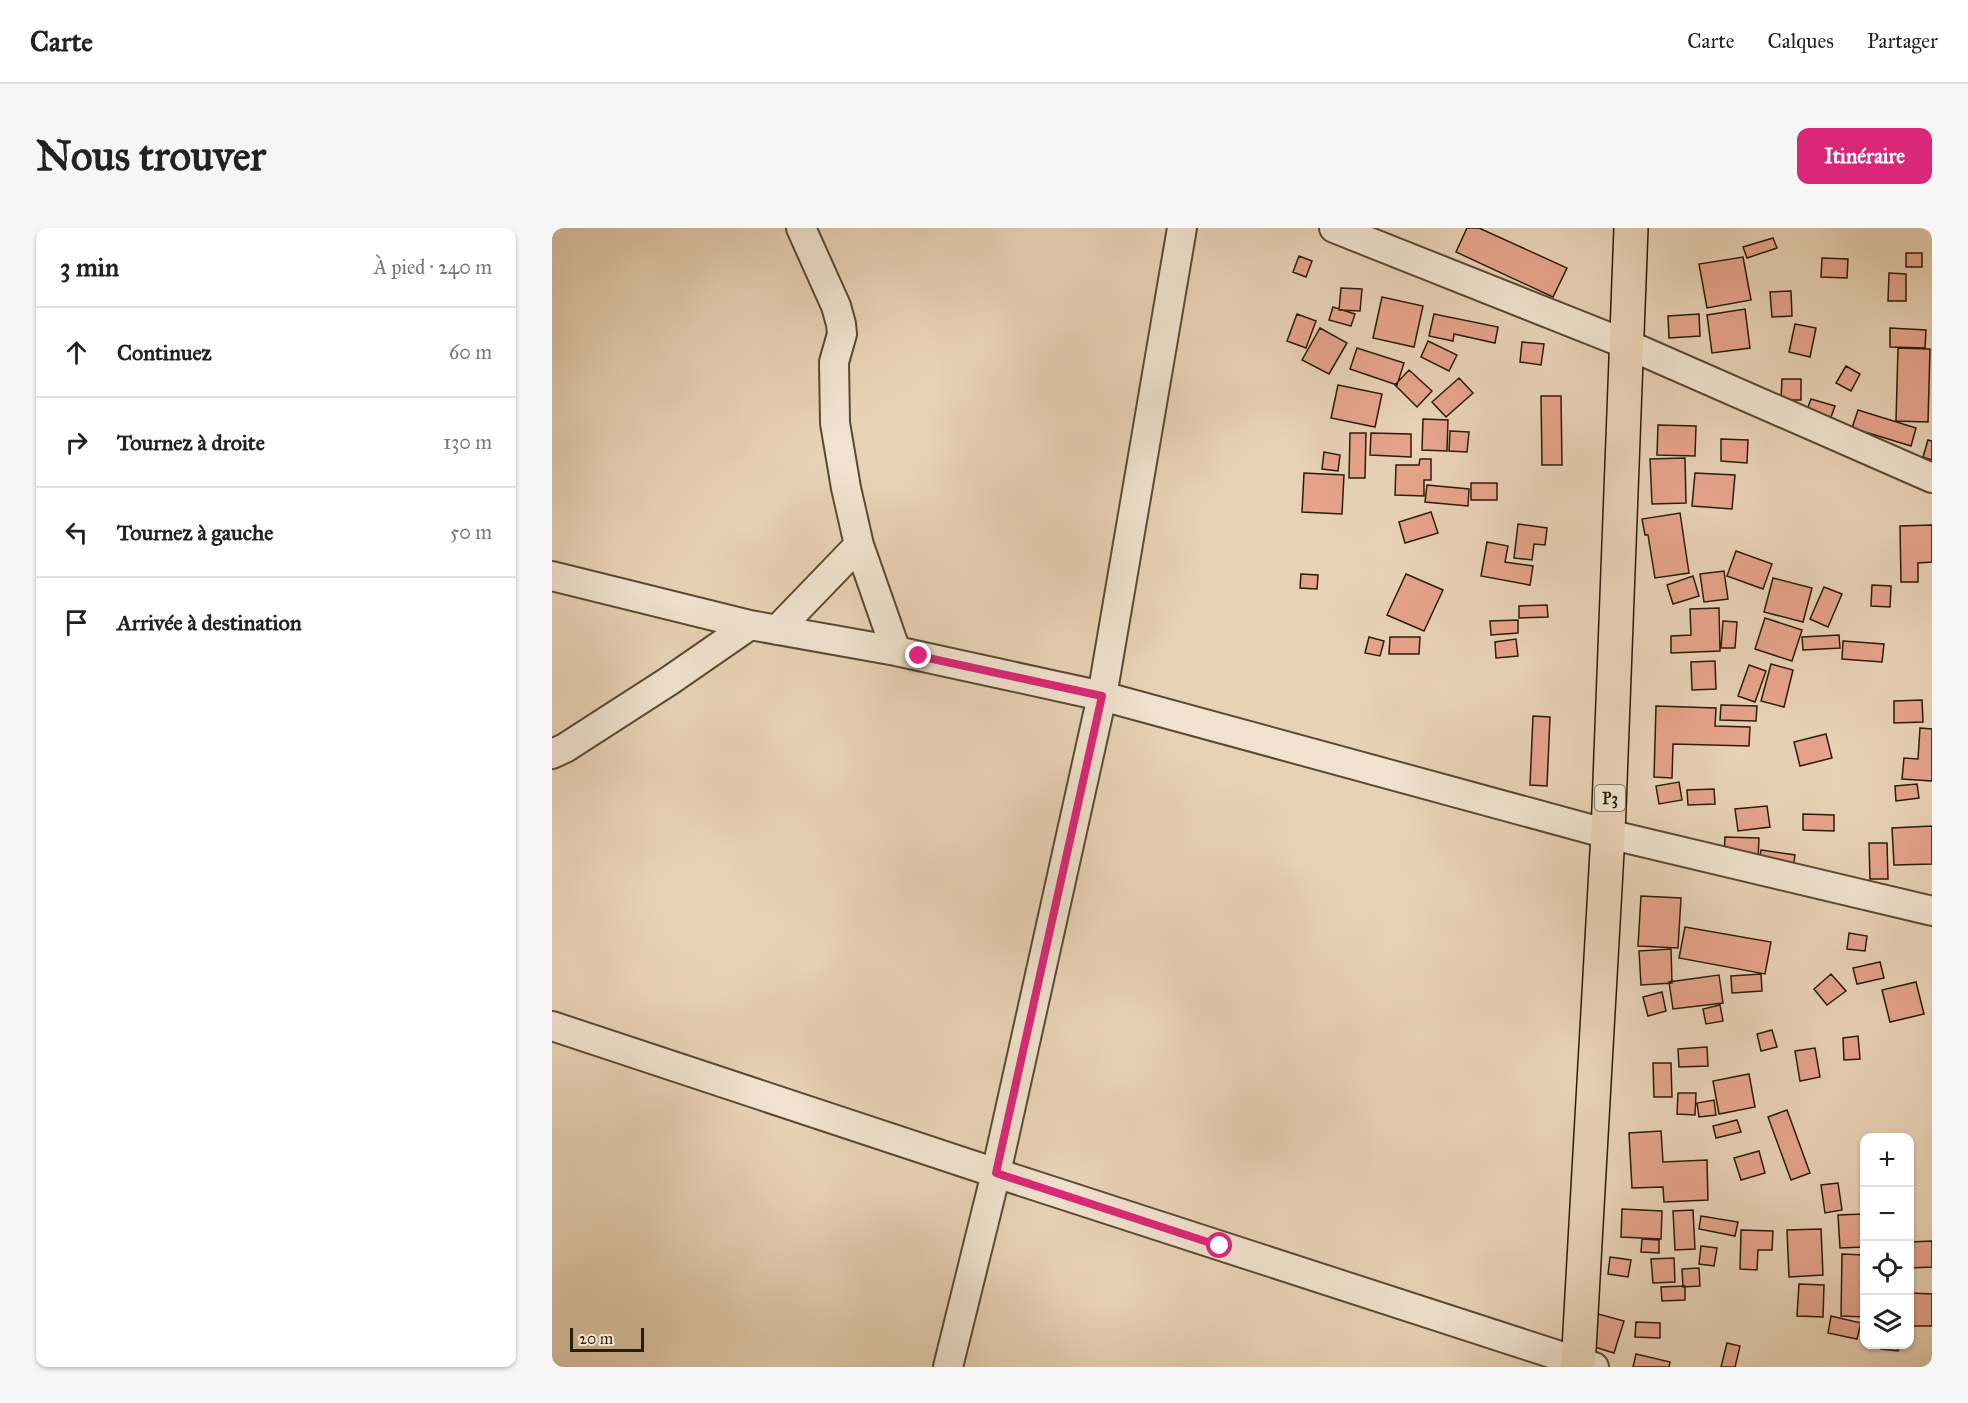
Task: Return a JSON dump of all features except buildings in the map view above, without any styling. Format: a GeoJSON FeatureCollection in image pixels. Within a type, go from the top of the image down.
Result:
{"type":"FeatureCollection","features":[{"type":"Feature","properties":{"kind":"main road","name":"P3"},"geometry":{"type":"LineString","coordinates":[[1584,1365],[1608,834],[1631,228]]}},
{"type":"Feature","properties":{"kind":"street"},"geometry":{"type":"LineString","coordinates":[[801,228],[836,306],[841,324],[842,334],[834,362],[835,423],[859,545],[896,651]]}},
{"type":"Feature","properties":{"kind":"street"},"geometry":{"type":"LineString","coordinates":[[948,1367],[996,1173],[1102,696],[1182,228]]}},
{"type":"Feature","properties":{"kind":"street"},"geometry":{"type":"LineString","coordinates":[[1334,228],[1626,344],[1930,470]]}},
{"type":"Feature","properties":{"kind":"street"},"geometry":{"type":"LineString","coordinates":[[552,754],[669,681],[763,627],[859,545]]}},
{"type":"Feature","properties":{"kind":"street"},"geometry":{"type":"LineString","coordinates":[[552,576],[763,627],[896,651],[1102,696],[1608,834],[1932,911]]}},
{"type":"Feature","properties":{"kind":"street"},"geometry":{"type":"LineString","coordinates":[[552,1026],[1584,1365]]}},
{"type":"Feature","properties":{"kind":"route"},"geometry":{"type":"LineString","coordinates":[[919,656],[1102,696],[996,1173],[1220,1246]]}}]}
